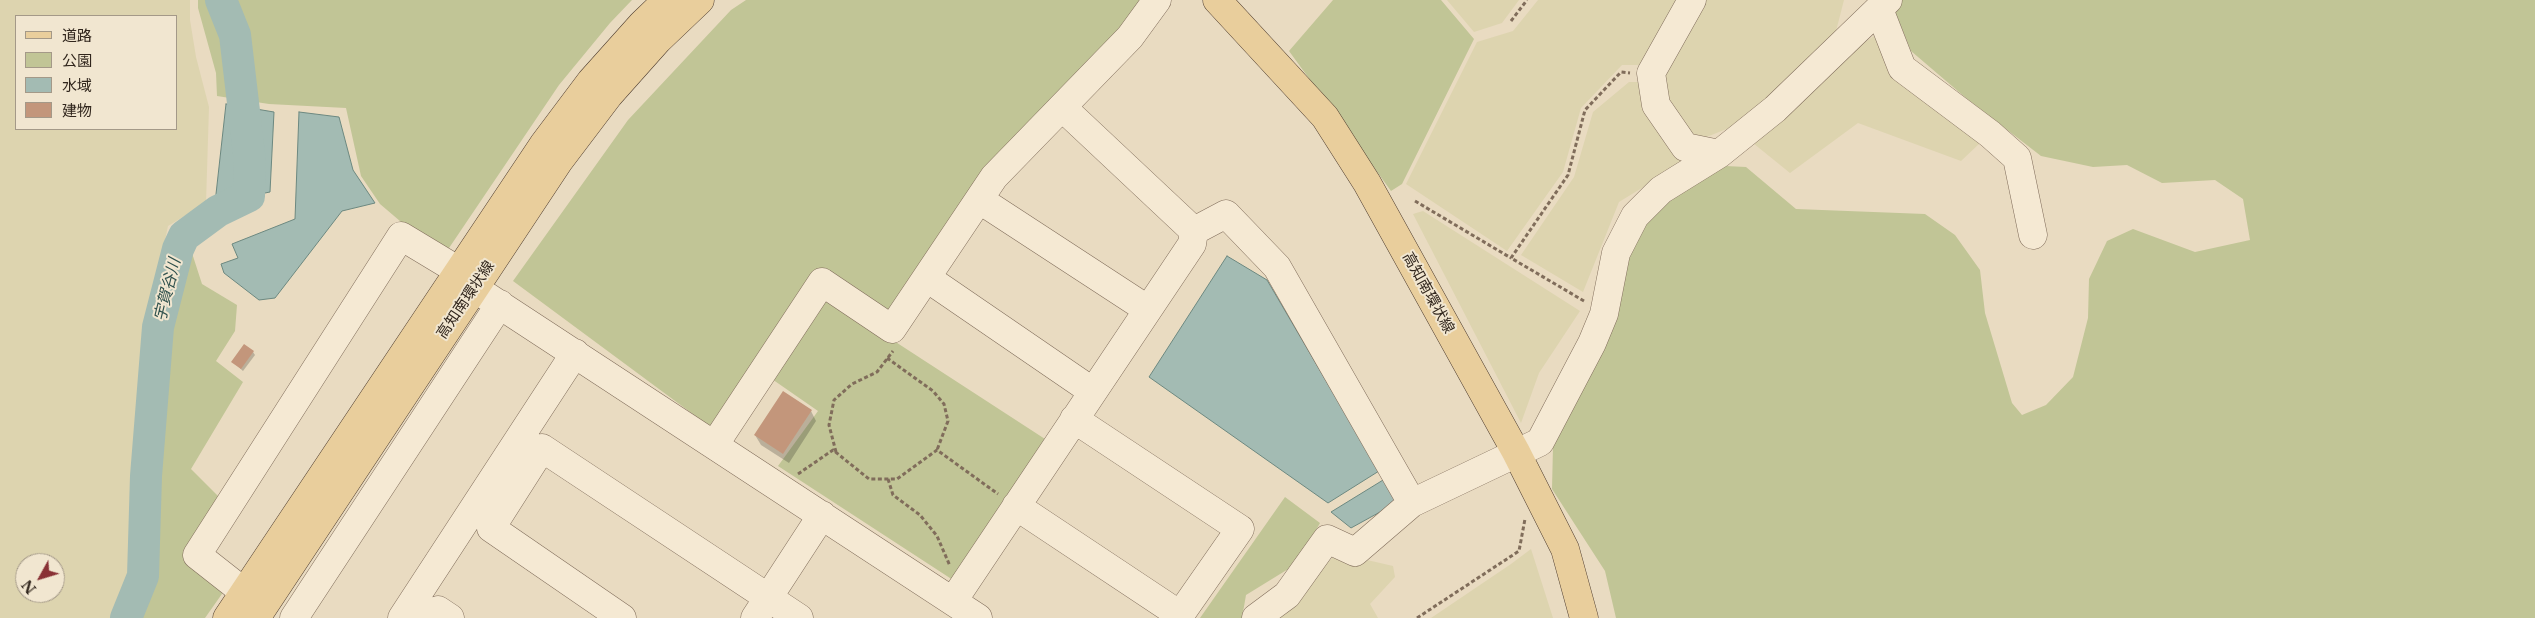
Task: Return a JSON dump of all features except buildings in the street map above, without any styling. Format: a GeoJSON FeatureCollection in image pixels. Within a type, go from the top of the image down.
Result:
{"type":"FeatureCollection","features":[{"type":"Feature","properties":{"kind":"main road","name":"高知南環状線"},"geometry":{"type":"LineString","coordinates":[[256,618],[467,279],[542,145],[591,81],[642,24],[667,0]]}},
{"type":"Feature","properties":{"kind":"main road","name":"高知南環状線"},"geometry":{"type":"LineString","coordinates":[[227,618],[467,279],[609,95],[658,40],[700,0]]}},
{"type":"Feature","properties":{"kind":"main road","name":"高知南環状線"},"geometry":{"type":"LineString","coordinates":[[1217,0],[1325,117],[1367,183],[1516,452],[1565,549],[1584,618]]}},
{"type":"Feature","properties":{"kind":"street"},"geometry":{"type":"LineString","coordinates":[[715,444],[822,282],[892,329],[994,177],[1130,37],[1157,0]]}},
{"type":"Feature","properties":{"kind":"street"},"geometry":{"type":"LineString","coordinates":[[1692,0],[1651,73],[1656,105],[1686,147],[1719,154]]}},
{"type":"Feature","properties":{"kind":"street"},"geometry":{"type":"LineString","coordinates":[[1256,618],[1287,595],[1327,539],[1355,552],[1412,502],[1540,442],[1592,343],[1604,314],[1616,253],[1635,216],[1662,190],[1719,154],[1775,109],[1884,4],[1902,68],[2017,158],[2033,235]]}},
{"type":"Feature","properties":{"kind":"street"},"geometry":{"type":"LineString","coordinates":[[1063,108],[1194,230]]}},
{"type":"Feature","properties":{"kind":"street"},"geometry":{"type":"LineString","coordinates":[[980,200],[1147,309]]}},
{"type":"Feature","properties":{"kind":"street"},"geometry":{"type":"LineString","coordinates":[[1194,230],[1226,214],[1277,267],[1412,502]]}},
{"type":"Feature","properties":{"kind":"street"},"geometry":{"type":"LineString","coordinates":[[959,593],[1092,391],[1192,244],[1194,230]]}},
{"type":"Feature","properties":{"kind":"street"},"geometry":{"type":"LineString","coordinates":[[244,592],[197,555],[401,236],[467,279],[500,304],[822,515],[959,593],[978,618]]}},
{"type":"Feature","properties":{"kind":"street"},"geometry":{"type":"LineString","coordinates":[[927,278],[1092,391]]}},
{"type":"Feature","properties":{"kind":"street"},"geometry":{"type":"LineString","coordinates":[[294,618],[500,304]]}},
{"type":"Feature","properties":{"kind":"street"},"geometry":{"type":"LineString","coordinates":[[402,618],[576,353]]}},
{"type":"Feature","properties":{"kind":"street"},"geometry":{"type":"LineString","coordinates":[[1016,506],[1180,616],[1240,529],[1074,419]]}},
{"type":"Feature","properties":{"kind":"street"},"geometry":{"type":"LineString","coordinates":[[622,618],[491,528],[542,448],[762,608],[799,618]]}},
{"type":"Feature","properties":{"kind":"street"},"geometry":{"type":"LineString","coordinates":[[762,608],[822,515]]}},
{"type":"Feature","properties":{"kind":"street"},"geometry":{"type":"LineString","coordinates":[[432,618],[438,610],[450,618]]}},
{"type":"Feature","properties":{"kind":"path"},"geometry":{"type":"LineString","coordinates":[[1511,21],[1527,0]]}},
{"type":"Feature","properties":{"kind":"path"},"geometry":{"type":"LineString","coordinates":[[1511,258],[1568,175],[1585,110],[1621,72],[1651,73]]}},
{"type":"Feature","properties":{"kind":"path"},"geometry":{"type":"LineString","coordinates":[[1415,201],[1604,314]]}},
{"type":"Feature","properties":{"kind":"path"},"geometry":{"type":"LineString","coordinates":[[836,452],[829,425],[834,400],[852,384],[877,372],[894,351],[896,339],[892,329]]}},
{"type":"Feature","properties":{"kind":"path"},"geometry":{"type":"LineString","coordinates":[[779,486],[833,450],[869,479],[897,479],[937,450],[948,421],[944,404],[933,391],[887,358]]}},
{"type":"Feature","properties":{"kind":"path"},"geometry":{"type":"LineString","coordinates":[[937,450],[1016,506]]}},
{"type":"Feature","properties":{"kind":"path"},"geometry":{"type":"LineString","coordinates":[[888,479],[893,495],[920,515],[937,536],[959,593]]}},
{"type":"Feature","properties":{"kind":"path"},"geometry":{"type":"LineString","coordinates":[[1417,618],[1519,551],[1527,511]]}},
{"type":"Feature","properties":{"kind":"shaded area"},"geometry":{"type":"Polygon","coordinates":[[[0,0],[190,0],[190,20],[196,57],[209,107],[206,203],[168,226],[150,312],[141,419],[140,508],[131,591],[113,618],[0,618],[0,0]]]}},
{"type":"Feature","properties":{"kind":"shaded area"},"geometry":{"type":"Polygon","coordinates":[[[1447,0],[1519,0],[1502,23],[1474,32],[1447,0]]]}},
{"type":"Feature","properties":{"kind":"shaded area"},"geometry":{"type":"Polygon","coordinates":[[[1538,0],[1685,0],[1645,65],[1622,65],[1581,108],[1563,172],[1507,251],[1406,184],[1477,42],[1513,31],[1538,0]]]}},
{"type":"Feature","properties":{"kind":"shaded area"},"geometry":{"type":"Polygon","coordinates":[[[1697,0],[1844,0],[1835,35],[1744,122],[1694,142],[1665,107],[1661,78],[1697,0]]]}},
{"type":"Feature","properties":{"kind":"shaded area"},"geometry":{"type":"Polygon","coordinates":[[[1874,36],[1888,65],[1980,143],[1961,161],[1858,123],[1790,173],[1748,139],[1837,61],[1874,36]]]}},
{"type":"Feature","properties":{"kind":"shaded area"},"geometry":{"type":"Polygon","coordinates":[[[1629,82],[1644,82],[1691,158],[1619,202],[1583,292],[1521,255],[1574,177],[1593,112],[1629,82]]]}},
{"type":"Feature","properties":{"kind":"shaded area"},"geometry":{"type":"Polygon","coordinates":[[[1423,211],[1580,311],[1539,373],[1521,423],[1413,214],[1423,211]]]}},
{"type":"Feature","properties":{"kind":"shaded area"},"geometry":{"type":"Polygon","coordinates":[[[1531,549],[1553,618],[1431,618],[1511,564],[1531,549]]]}},
{"type":"Feature","properties":{"kind":"shaded area"},"geometry":{"type":"Polygon","coordinates":[[[1337,553],[1393,566],[1395,577],[1370,604],[1378,618],[1267,618],[1311,580],[1337,553]]]}},
{"type":"Feature","properties":{"kind":"green space"},"geometry":{"type":"Polygon","coordinates":[[[198,0],[632,0],[610,23],[559,85],[447,251],[407,227],[380,204],[361,176],[346,108],[269,104],[217,96],[216,73],[198,8],[198,0]]]}},
{"type":"Feature","properties":{"kind":"green space"},"geometry":{"type":"Polygon","coordinates":[[[746,0],[1147,0],[889,318],[818,274],[713,429],[513,281],[628,120],[731,10],[746,0]]]}},
{"type":"Feature","properties":{"kind":"green space"},"geometry":{"type":"Polygon","coordinates":[[[1333,0],[1441,0],[1474,39],[1402,184],[1391,191],[1289,51],[1333,0]]]}},
{"type":"Feature","properties":{"kind":"green space"},"geometry":{"type":"Polygon","coordinates":[[[1900,0],[2535,0],[2535,618],[1616,618],[1605,571],[1552,489],[1553,446],[1643,225],[1705,165],[1746,167],[1796,209],[1925,214],[1955,235],[1980,270],[1985,313],[2012,403],[2022,415],[2046,405],[2073,377],[2088,318],[2089,279],[2107,241],[2133,229],[2195,252],[2250,240],[2243,199],[2215,180],[2162,183],[2127,165],[2093,167],[2041,156],[1966,98],[1911,51],[1893,7],[1900,0]]]}},
{"type":"Feature","properties":{"kind":"green space"},"geometry":{"type":"Polygon","coordinates":[[[191,250],[202,284],[237,305],[235,331],[216,361],[243,382],[191,469],[218,496],[191,564],[224,591],[205,618],[132,618],[150,575],[152,466],[165,339],[184,258],[191,250]]]}},
{"type":"Feature","properties":{"kind":"green space"},"geometry":{"type":"Polygon","coordinates":[[[831,300],[1045,439],[953,580],[778,466],[818,411],[769,377],[814,305],[831,300]]]}},
{"type":"Feature","properties":{"kind":"green space"},"geometry":{"type":"Polygon","coordinates":[[[1285,497],[1320,523],[1298,563],[1246,595],[1242,618],[1200,618],[1285,497]]]}},
{"type":"Feature","properties":{"kind":"water"},"geometry":{"type":"Polygon","coordinates":[[[226,104],[274,112],[270,192],[215,203],[226,104]]]}},
{"type":"Feature","properties":{"kind":"water"},"geometry":{"type":"Polygon","coordinates":[[[299,112],[339,117],[353,170],[375,203],[342,211],[275,298],[259,300],[224,273],[221,264],[238,258],[232,244],[295,219],[299,112]]]}},
{"type":"Feature","properties":{"kind":"water"},"geometry":{"type":"Polygon","coordinates":[[[1227,256],[1267,280],[1379,471],[1328,503],[1149,377],[1227,256]]]}},
{"type":"Feature","properties":{"kind":"water"},"geometry":{"type":"Polygon","coordinates":[[[1388,477],[1400,501],[1351,528],[1331,512],[1388,477]]]}},
{"type":"Feature","properties":{"kind":"waterway","name":"宇賀谷川"},"geometry":{"type":"LineString","coordinates":[[126,618],[143,576],[146,476],[158,327],[178,249],[184,236],[218,211],[249,196],[250,162],[235,35],[221,0]]}}]}
